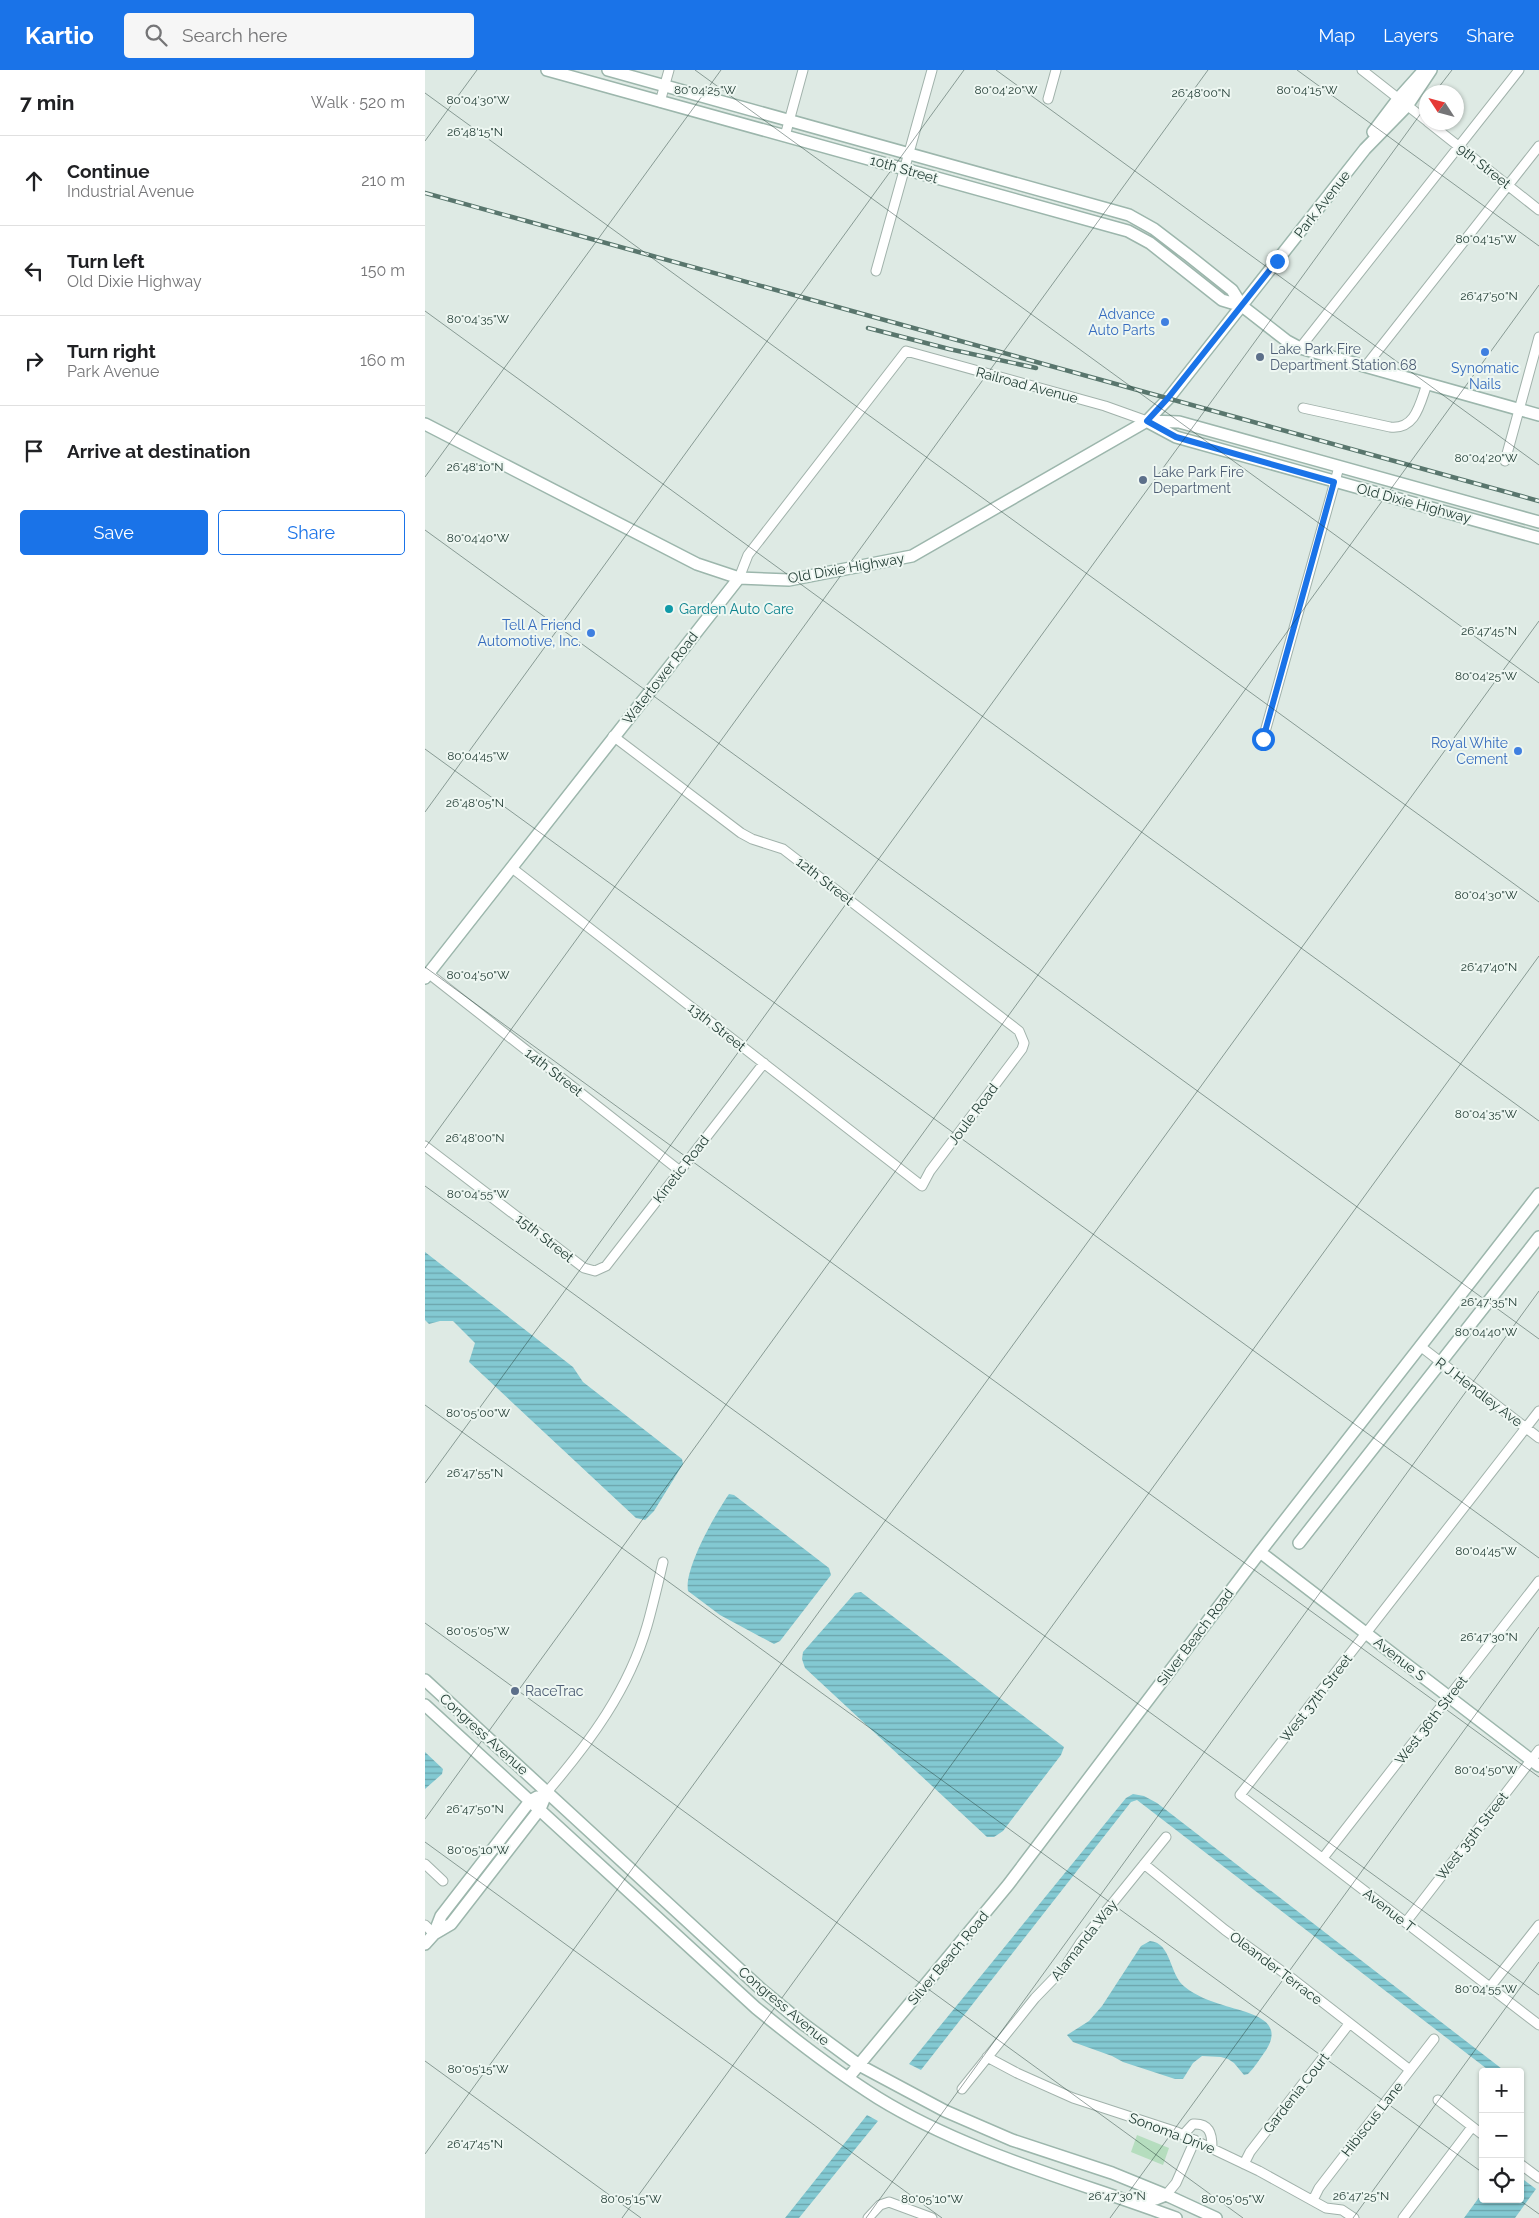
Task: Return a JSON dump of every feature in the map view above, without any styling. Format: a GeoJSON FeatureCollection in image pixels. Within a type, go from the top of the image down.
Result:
{"type":"FeatureCollection","features":[{"type":"Feature","properties":{"kind":"street","name":"10th Street"},"geometry":{"type":"LineString","coordinates":[[547,70],[1128,231],[1149,243],[1222,300],[1242,306]]}},
{"type":"Feature","properties":{"kind":"street","name":"10th Street"},"geometry":{"type":"LineString","coordinates":[[608,70],[1129,215],[1154,229],[1232,290],[1242,306],[1287,342],[1300,348],[1365,367],[1539,415]]}},
{"type":"Feature","properties":{"kind":"street"},"geometry":{"type":"LineString","coordinates":[[660,102],[669,70]]}},
{"type":"Feature","properties":{"kind":"street"},"geometry":{"type":"LineString","coordinates":[[785,136],[803,70]]}},
{"type":"Feature","properties":{"kind":"street"},"geometry":{"type":"LineString","coordinates":[[876,272],[933,70]]}},
{"type":"Feature","properties":{"kind":"street"},"geometry":{"type":"LineString","coordinates":[[1048,99],[1056,70]]}},
{"type":"Feature","properties":{"kind":"street","name":"9th Street"},"geometry":{"type":"LineString","coordinates":[[1362,70],[1419,116]]}},
{"type":"Feature","properties":{"kind":"street","name":"Park Avenue"},"geometry":{"type":"LineString","coordinates":[[1402,102],[1424,70]]}},
{"type":"Feature","properties":{"kind":"street","name":"Park Avenue"},"geometry":{"type":"LineString","coordinates":[[1147,421],[1168,398],[1242,306],[1365,149],[1367,139],[1431,70]]}},
{"type":"Feature","properties":{"kind":"street"},"geometry":{"type":"LineString","coordinates":[[1300,348],[1519,70]]}},
{"type":"Feature","properties":{"kind":"street","name":"9th Street"},"geometry":{"type":"LineString","coordinates":[[1437,130],[1539,210]]}},
{"type":"Feature","properties":{"kind":"street"},"geometry":{"type":"LineString","coordinates":[[1365,367],[1539,146]]}},
{"type":"Feature","properties":{"kind":"street"},"geometry":{"type":"LineString","coordinates":[[1505,461],[1539,337]]}},
{"type":"Feature","properties":{"kind":"street","name":"Railroad Avenue"},"geometry":{"type":"LineString","coordinates":[[906,351],[1105,406],[1147,421]]}},
{"type":"Feature","properties":{"kind":"street","name":"Watertower Road"},"geometry":{"type":"LineString","coordinates":[[427,976],[613,736],[739,578],[748,555],[906,351]]}},
{"type":"Feature","properties":{"kind":"street"},"geometry":{"type":"LineString","coordinates":[[1303,408],[1390,427],[1403,426],[1413,419],[1427,384]]}},
{"type":"Feature","properties":{"kind":"street","name":"Old Dixie Highway"},"geometry":{"type":"LineString","coordinates":[[1147,421],[1176,437],[1539,538]]}},
{"type":"Feature","properties":{"kind":"street","name":"Old Dixie Highway"},"geometry":{"type":"LineString","coordinates":[[425,424],[675,554],[697,564],[739,578],[789,580],[912,556],[1147,421],[1179,422],[1539,522]]}},
{"type":"Feature","properties":{"kind":"street"},"geometry":{"type":"LineString","coordinates":[[1263,739],[1339,467]]}},
{"type":"Feature","properties":{"kind":"street","name":"12th Street"},"geometry":{"type":"LineString","coordinates":[[613,736],[741,833],[783,850],[1019,1031],[1024,1043]]}},
{"type":"Feature","properties":{"kind":"street","name":"13th Street"},"geometry":{"type":"LineString","coordinates":[[511,868],[922,1186]]}},
{"type":"Feature","properties":{"kind":"street","name":"14th Street"},"geometry":{"type":"LineString","coordinates":[[427,976],[680,1171]]}},
{"type":"Feature","properties":{"kind":"street","name":"Joule Road"},"geometry":{"type":"LineString","coordinates":[[922,1186],[930,1171],[1018,1055],[1024,1043]]}},
{"type":"Feature","properties":{"kind":"street","name":"Kinetic Road"},"geometry":{"type":"LineString","coordinates":[[595,1272],[606,1266],[764,1063]]}},
{"type":"Feature","properties":{"kind":"street","name":"15th Street"},"geometry":{"type":"LineString","coordinates":[[425,1146],[584,1268],[595,1272]]}},
{"type":"Feature","properties":{"kind":"street","name":"Silver Beach Road"},"geometry":{"type":"LineString","coordinates":[[848,2078],[1008,1885],[1260,1552],[1539,1194]]}},
{"type":"Feature","properties":{"kind":"street"},"geometry":{"type":"LineString","coordinates":[[1299,1543],[1442,1364],[1539,1237]]}},
{"type":"Feature","properties":{"kind":"street","name":"R J Hendley Ave"},"geometry":{"type":"LineString","coordinates":[[1420,1346],[1539,1438]]}},
{"type":"Feature","properties":{"kind":"street","name":"West 37th Street"},"geometry":{"type":"LineString","coordinates":[[1240,1795],[1539,1411]]}},
{"type":"Feature","properties":{"kind":"street","name":"Avenue S"},"geometry":{"type":"LineString","coordinates":[[1260,1552],[1535,1763]]}},
{"type":"Feature","properties":{"kind":"street"},"geometry":{"type":"LineString","coordinates":[[425,1944],[434,1934],[451,1924],[540,1809],[547,1792],[592,1737],[618,1695],[635,1660],[647,1626],[663,1562]]}},
{"type":"Feature","properties":{"kind":"street","name":"West 36th Street"},"geometry":{"type":"LineString","coordinates":[[1323,1858],[1539,1581]]}},
{"type":"Feature","properties":{"kind":"street","name":"Congress Avenue"},"geometry":{"type":"LineString","coordinates":[[425,1680],[763,1990],[802,2024],[859,2065],[964,2120],[1012,2140],[1112,2173],[1216,2218]]}},
{"type":"Feature","properties":{"kind":"street","name":"Congress Avenue"},"geometry":{"type":"LineString","coordinates":[[425,1705],[756,2008],[793,2039],[848,2078],[879,2098],[933,2127],[1002,2157],[1176,2218]]}},
{"type":"Feature","properties":{"kind":"street","name":"West 35th Street"},"geometry":{"type":"LineString","coordinates":[[1405,1922],[1535,1763],[1539,1750]]}},
{"type":"Feature","properties":{"kind":"street"},"geometry":{"type":"LineString","coordinates":[[434,1934],[441,1916],[530,1800],[547,1792]]}},
{"type":"Feature","properties":{"kind":"street","name":"Avenue T"},"geometry":{"type":"LineString","coordinates":[[1240,1795],[1539,2025]]}},
{"type":"Feature","properties":{"kind":"street","name":"Alamanda Way"},"geometry":{"type":"LineString","coordinates":[[962,2089],[1035,1998],[1064,1968],[1081,1942],[1166,1837]]}},
{"type":"Feature","properties":{"kind":"street"},"geometry":{"type":"LineString","coordinates":[[425,1864],[443,1881]]}},
{"type":"Feature","properties":{"kind":"street","name":"Oleander Terrace"},"geometry":{"type":"LineString","coordinates":[[1144,1864],[1225,1930],[1294,1980],[1410,2070]]}},
{"type":"Feature","properties":{"kind":"street"},"geometry":{"type":"LineString","coordinates":[[425,1925],[434,1934]]}},
{"type":"Feature","properties":{"kind":"street"},"geometry":{"type":"LineString","coordinates":[[1490,1987],[1539,1925]]}},
{"type":"Feature","properties":{"kind":"street","name":"Gardenia Court"},"geometry":{"type":"LineString","coordinates":[[1244,2164],[1251,2152],[1349,2024]]}},
{"type":"Feature","properties":{"kind":"street","name":"Hibiscus Lane"},"geometry":{"type":"LineString","coordinates":[[1313,2200],[1319,2188],[1434,2039]]}},
{"type":"Feature","properties":{"kind":"street","name":"Sonoma Drive"},"geometry":{"type":"LineString","coordinates":[[987,2057],[1017,2073],[1073,2098],[1195,2140],[1326,2208],[1342,2210],[1353,2217]]}},
{"type":"Feature","properties":{"kind":"street"},"geometry":{"type":"LineString","coordinates":[[1438,2100],[1479,2132]]}},
{"type":"Feature","properties":{"kind":"street"},"geometry":{"type":"LineString","coordinates":[[1183,2135],[1193,2124],[1201,2124],[1209,2128],[1212,2136],[1212,2148]]}},
{"type":"Feature","properties":{"kind":"street"},"geometry":{"type":"LineString","coordinates":[[1403,2218],[1473,2127]]}},
{"type":"Feature","properties":{"kind":"street"},"geometry":{"type":"LineString","coordinates":[[1121,2198],[1156,2199],[1166,2195],[1176,2183],[1195,2140]]}},
{"type":"Feature","properties":{"kind":"street"},"geometry":{"type":"LineString","coordinates":[[1524,2167],[1539,2178]]}},
{"type":"Feature","properties":{"kind":"street"},"geometry":{"type":"LineString","coordinates":[[868,2218],[880,2205],[889,2202],[932,2218]]}},
{"type":"Feature","properties":{"kind":"green space"},"geometry":{"type":"Polygon","coordinates":[[[1137,2135],[1169,2148],[1163,2165],[1131,2152],[1137,2135]]]}},
{"type":"Feature","properties":{"kind":"water"},"geometry":{"type":"Polygon","coordinates":[[[425,1252],[573,1367],[583,1382],[682,1459],[683,1464],[654,1511],[645,1520],[636,1518],[469,1362],[475,1343],[453,1321],[440,1321],[429,1324],[425,1320],[425,1252]]]}},
{"type":"Feature","properties":{"kind":"water"},"geometry":{"type":"Polygon","coordinates":[[[729,1494],[734,1495],[829,1568],[831,1575],[780,1641],[774,1644],[720,1615],[688,1591],[688,1581],[696,1555],[709,1527],[729,1494]]]}},
{"type":"Feature","properties":{"kind":"water"},"geometry":{"type":"Polygon","coordinates":[[[861,1592],[1064,1747],[1061,1755],[1003,1831],[994,1837],[987,1837],[805,1668],[802,1659],[803,1652],[855,1593],[861,1592]]]}},
{"type":"Feature","properties":{"kind":"water"},"geometry":{"type":"Polygon","coordinates":[[[425,1752],[443,1769],[442,1774],[425,1789],[425,1752]]]}},
{"type":"Feature","properties":{"kind":"water"},"geometry":{"type":"Polygon","coordinates":[[[1133,1794],[1144,1796],[1157,1803],[1501,2068],[1486,2068],[1137,1800],[1131,1802],[921,2070],[909,2064],[1126,1798],[1133,1794]]]}},
{"type":"Feature","properties":{"kind":"water"},"geometry":{"type":"Polygon","coordinates":[[[1150,1941],[1163,1947],[1180,1982],[1189,1990],[1208,2000],[1253,2014],[1268,2025],[1271,2032],[1270,2041],[1264,2053],[1248,2074],[1244,2075],[1228,2059],[1202,2056],[1193,2063],[1183,2079],[1175,2079],[1123,2062],[1073,2042],[1067,2035],[1089,2021],[1102,2006],[1141,1946],[1150,1941]]]}},
{"type":"Feature","properties":{"kind":"water"},"geometry":{"type":"Polygon","coordinates":[[[867,2115],[878,2121],[799,2218],[785,2218],[867,2115]]]}},
{"type":"Feature","properties":{"kind":"water"},"geometry":{"type":"Polygon","coordinates":[[[1524,2180],[1536,2189],[1515,2218],[1464,2218],[1479,2197],[1479,2203],[1524,2203],[1524,2180]]]}},
{"type":"Feature","properties":{"kind":"railway"},"geometry":{"type":"LineString","coordinates":[[425,193],[1539,501]]}},
{"type":"Feature","properties":{"kind":"railway"},"geometry":{"type":"LineString","coordinates":[[868,328],[949,349],[1036,368]]}},
{"type":"Feature","properties":{"kind":"place","name":"Advance Auto Parts"},"geometry":{"type":"Point","coordinates":[1165,322]}},
{"type":"Feature","properties":{"kind":"place","name":"Synomatic Nails"},"geometry":{"type":"Point","coordinates":[1485,352]}},
{"type":"Feature","properties":{"kind":"place","name":"Lake Park Fire Department Station 68"},"geometry":{"type":"Point","coordinates":[1260,357]}},
{"type":"Feature","properties":{"kind":"place","name":"Lake Park Fire Department"},"geometry":{"type":"Point","coordinates":[1143,480]}},
{"type":"Feature","properties":{"kind":"place","name":"Garden Auto Care"},"geometry":{"type":"Point","coordinates":[669,609]}},
{"type":"Feature","properties":{"kind":"place","name":"Tell A Friend Automotive, Inc."},"geometry":{"type":"Point","coordinates":[591,633]}},
{"type":"Feature","properties":{"kind":"place","name":"Royal White Cement"},"geometry":{"type":"Point","coordinates":[1518,751]}},
{"type":"Feature","properties":{"kind":"place","name":"RaceTrac"},"geometry":{"type":"Point","coordinates":[515,1691]}},
{"type":"Feature","properties":{"kind":"route"},"geometry":{"type":"LineString","coordinates":[[1263,739],[1334,482],[1176,437],[1147,421],[1168,398],[1277,261]]}}]}
